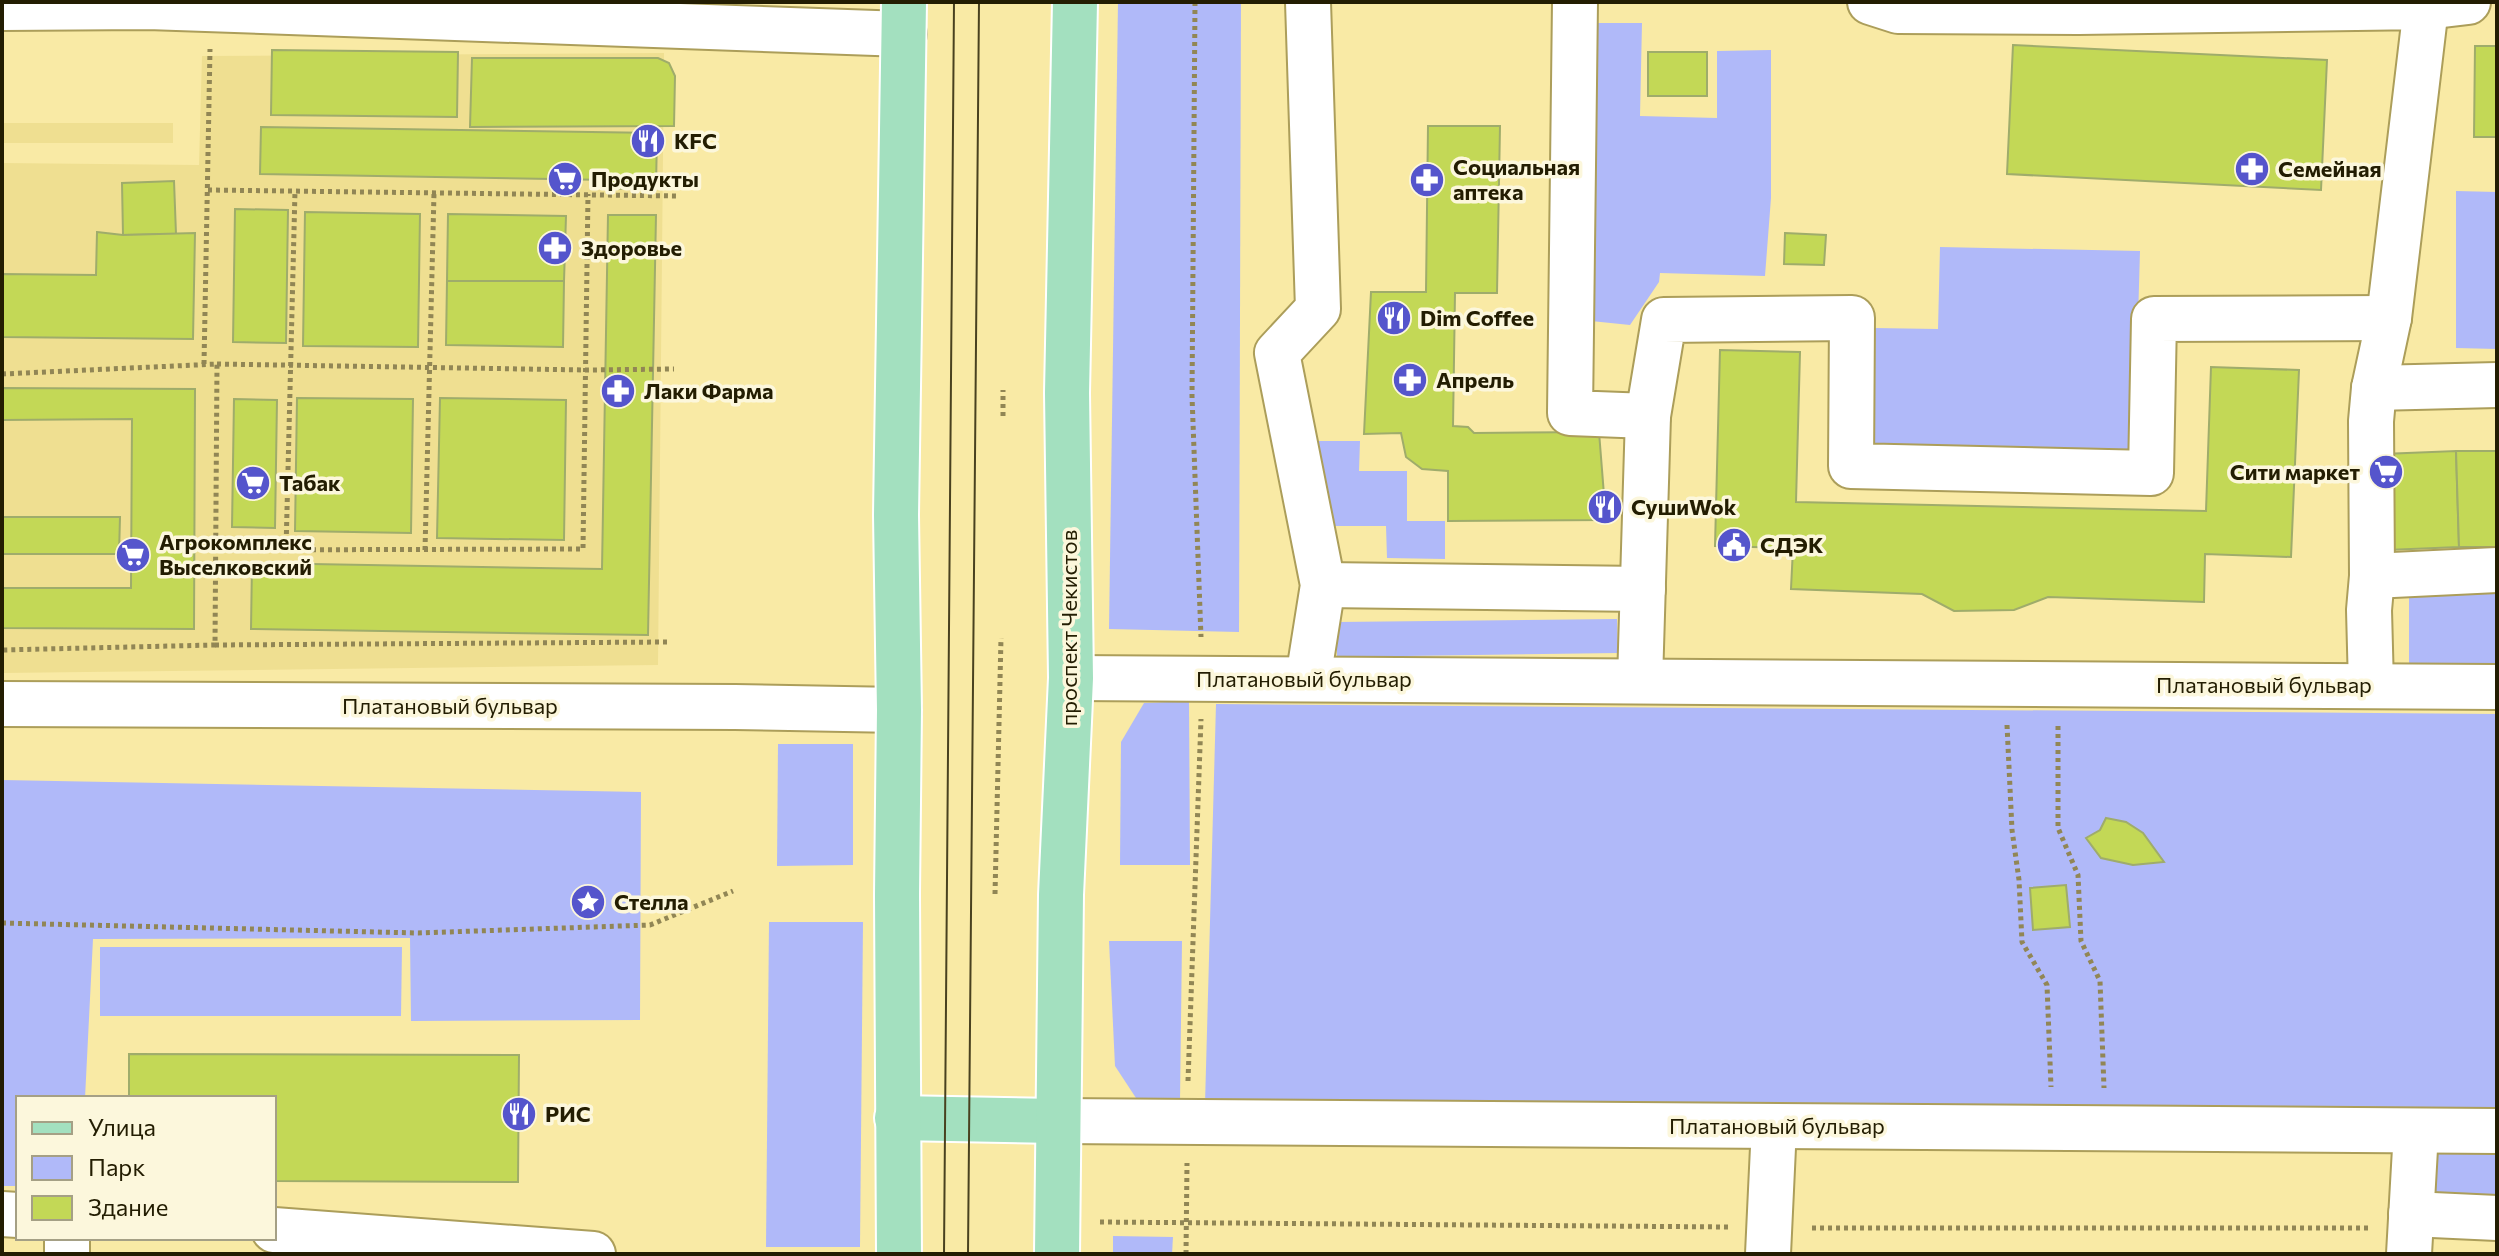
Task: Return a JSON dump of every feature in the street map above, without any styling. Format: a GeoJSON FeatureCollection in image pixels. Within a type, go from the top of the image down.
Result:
{"type":"FeatureCollection","features":[{"type":"Feature","properties":{"kind":"main road","name":"проспект Чекистов"},"geometry":{"type":"LineString","coordinates":[[1057,1254],[1061,895],[1071,678],[1067,393],[1075,2]]}},
{"type":"Feature","properties":{"kind":"main road"},"geometry":{"type":"LineString","coordinates":[[899,1254],[896,515],[904,18]]}},
{"type":"Feature","properties":{"kind":"main road"},"geometry":{"type":"LineString","coordinates":[[897,1118],[1057,1121]]}},
{"type":"Feature","properties":{"kind":"street"},"geometry":{"type":"LineString","coordinates":[[1308,2],[1318,309],[1277,353],[1323,585],[1308,679]]}},
{"type":"Feature","properties":{"kind":"street"},"geometry":{"type":"LineString","coordinates":[[1575,2],[1570,413],[1648,416]]}},
{"type":"Feature","properties":{"kind":"street"},"geometry":{"type":"LineString","coordinates":[[1870,2],[1898,11],[2468,2]]}},
{"type":"Feature","properties":{"kind":"street"},"geometry":{"type":"LineString","coordinates":[[2371,686],[2371,421],[2374,388],[2389,318],[2426,4]]}},
{"type":"Feature","properties":{"kind":"street"},"geometry":{"type":"LineString","coordinates":[[2,8],[148,5],[904,18]]}},
{"type":"Feature","properties":{"kind":"street"},"geometry":{"type":"LineString","coordinates":[[1640,681],[1648,416],[1664,320],[1852,318],[1851,466],[2151,473],[2154,319],[2389,318]]}},
{"type":"Feature","properties":{"kind":"street"},"geometry":{"type":"LineString","coordinates":[[2374,388],[2497,385]]}},
{"type":"Feature","properties":{"kind":"street"},"geometry":{"type":"LineString","coordinates":[[2372,576],[2497,570]]}},
{"type":"Feature","properties":{"kind":"street"},"geometry":{"type":"LineString","coordinates":[[1323,585],[1643,589]]}},
{"type":"Feature","properties":{"kind":"street","name":"Платановый бульвар"},"geometry":{"type":"LineString","coordinates":[[1071,678],[2497,687]]}},
{"type":"Feature","properties":{"kind":"street","name":"Платановый бульвар"},"geometry":{"type":"LineString","coordinates":[[2,704],[899,710]]}},
{"type":"Feature","properties":{"kind":"street","name":"Платановый бульвар"},"geometry":{"type":"LineString","coordinates":[[1057,1121],[2497,1131]]}},
{"type":"Feature","properties":{"kind":"street"},"geometry":{"type":"LineString","coordinates":[[1768,1254],[1774,1126]]}},
{"type":"Feature","properties":{"kind":"street"},"geometry":{"type":"LineString","coordinates":[[2416,1131],[2410,1234],[2497,1218]]}},
{"type":"Feature","properties":{"kind":"street"},"geometry":{"type":"LineString","coordinates":[[276,1230],[593,1254]]}},
{"type":"Feature","properties":{"kind":"path"},"geometry":{"type":"LineString","coordinates":[[1186,1254],[1187,1122],[1203,679],[1192,396],[1195,2]]}},
{"type":"Feature","properties":{"kind":"path"},"geometry":{"type":"LineString","coordinates":[[204,364],[210,44]]}},
{"type":"Feature","properties":{"kind":"path"},"geometry":{"type":"LineString","coordinates":[[208,190],[678,196]]}},
{"type":"Feature","properties":{"kind":"path"},"geometry":{"type":"LineString","coordinates":[[286,550],[295,191]]}},
{"type":"Feature","properties":{"kind":"path"},"geometry":{"type":"LineString","coordinates":[[425,550],[434,193]]}},
{"type":"Feature","properties":{"kind":"path"},"geometry":{"type":"LineString","coordinates":[[216,550],[583,549],[588,194]]}},
{"type":"Feature","properties":{"kind":"path"},"geometry":{"type":"LineString","coordinates":[[2,374],[204,364],[674,369]]}},
{"type":"Feature","properties":{"kind":"path"},"geometry":{"type":"LineString","coordinates":[[215,645],[217,364]]}},
{"type":"Feature","properties":{"kind":"path"},"geometry":{"type":"LineString","coordinates":[[1003,390],[1003,416]]}},
{"type":"Feature","properties":{"kind":"path"},"geometry":{"type":"LineString","coordinates":[[995,894],[1001,638]]}},
{"type":"Feature","properties":{"kind":"path"},"geometry":{"type":"LineString","coordinates":[[2,650],[215,645],[667,642]]}},
{"type":"Feature","properties":{"kind":"path"},"geometry":{"type":"LineString","coordinates":[[2005,684],[2012,830],[2019,880],[2022,942],[2047,985],[2052,1128]]}},
{"type":"Feature","properties":{"kind":"path"},"geometry":{"type":"LineString","coordinates":[[2059,684],[2058,828],[2078,875],[2081,941],[2100,981],[2105,1129]]}},
{"type":"Feature","properties":{"kind":"path"},"geometry":{"type":"LineString","coordinates":[[2,923],[418,933],[650,925],[733,891]]}},
{"type":"Feature","properties":{"kind":"shaded area"},"geometry":{"type":"Polygon","coordinates":[[[664,53],[658,665],[2,673],[2,163],[199,165],[202,56],[664,53]]]}},
{"type":"Feature","properties":{"kind":"shaded area"},"geometry":{"type":"Polygon","coordinates":[[[2,123],[173,123],[173,143],[2,143],[2,123]]]}},
{"type":"Feature","properties":{"kind":"green space"},"geometry":{"type":"Polygon","coordinates":[[[1118,2],[1241,2],[1239,632],[1109,629],[1118,2]]]}},
{"type":"Feature","properties":{"kind":"green space"},"geometry":{"type":"Polygon","coordinates":[[[1596,23],[1642,23],[1640,116],[1717,118],[1717,51],[1771,50],[1771,198],[1765,276],[1660,273],[1659,282],[1630,325],[1591,321],[1596,23]]]}},
{"type":"Feature","properties":{"kind":"green space"},"geometry":{"type":"Polygon","coordinates":[[[2456,191],[2497,192],[2497,349],[2456,348],[2456,191]]]}},
{"type":"Feature","properties":{"kind":"green space"},"geometry":{"type":"Polygon","coordinates":[[[1940,247],[2140,251],[2134,458],[1871,452],[1874,328],[1938,329],[1940,247]]]}},
{"type":"Feature","properties":{"kind":"green space"},"geometry":{"type":"Polygon","coordinates":[[[1298,441],[1360,441],[1359,471],[1407,471],[1407,521],[1445,521],[1445,559],[1387,558],[1386,526],[1297,526],[1298,441]]]}},
{"type":"Feature","properties":{"kind":"green space"},"geometry":{"type":"Polygon","coordinates":[[[2409,593],[2497,594],[2497,666],[2409,666],[2409,593]]]}},
{"type":"Feature","properties":{"kind":"green space"},"geometry":{"type":"Polygon","coordinates":[[[1617,619],[1618,653],[1337,657],[1337,622],[1617,619]]]}},
{"type":"Feature","properties":{"kind":"green space"},"geometry":{"type":"Polygon","coordinates":[[[1189,701],[1190,865],[1120,865],[1121,742],[1144,703],[1189,701]]]}},
{"type":"Feature","properties":{"kind":"green space"},"geometry":{"type":"Polygon","coordinates":[[[1216,704],[2497,714],[2497,1112],[1205,1104],[1216,704]]]}},
{"type":"Feature","properties":{"kind":"green space"},"geometry":{"type":"Polygon","coordinates":[[[778,744],[853,744],[853,865],[777,866],[778,744]]]}},
{"type":"Feature","properties":{"kind":"green space"},"geometry":{"type":"Polygon","coordinates":[[[2,780],[641,792],[640,1020],[411,1021],[410,938],[93,939],[85,1096],[16,1096],[16,1186],[2,1186],[2,780]]]}},
{"type":"Feature","properties":{"kind":"green space"},"geometry":{"type":"Polygon","coordinates":[[[769,922],[863,922],[860,1247],[766,1247],[769,922]]]}},
{"type":"Feature","properties":{"kind":"green space"},"geometry":{"type":"Polygon","coordinates":[[[1109,941],[1182,941],[1180,1101],[1136,1098],[1115,1066],[1109,941]]]}},
{"type":"Feature","properties":{"kind":"green space"},"geometry":{"type":"Polygon","coordinates":[[[100,947],[402,947],[401,1016],[100,1016],[100,947]]]}},
{"type":"Feature","properties":{"kind":"green space"},"geometry":{"type":"Polygon","coordinates":[[[2435,1149],[2497,1150],[2497,1198],[2411,1195],[2435,1149]]]}},
{"type":"Feature","properties":{"kind":"green space"},"geometry":{"type":"Polygon","coordinates":[[[1113,1236],[1173,1237],[1172,1254],[1113,1254],[1113,1236]]]}},
{"type":"Feature","properties":{"kind":"building"},"geometry":{"type":"Polygon","coordinates":[[[2013,45],[2327,60],[2321,190],[2007,174],[2013,45]]]}},
{"type":"Feature","properties":{"kind":"building"},"geometry":{"type":"Polygon","coordinates":[[[2475,46],[2497,46],[2497,137],[2474,137],[2475,46]]]}},
{"type":"Feature","properties":{"kind":"building"},"geometry":{"type":"Polygon","coordinates":[[[272,50],[458,52],[457,117],[271,115],[272,50]]]}},
{"type":"Feature","properties":{"kind":"building"},"geometry":{"type":"Polygon","coordinates":[[[1648,52],[1707,52],[1707,96],[1648,96],[1648,52]]]}},
{"type":"Feature","properties":{"kind":"building"},"geometry":{"type":"Polygon","coordinates":[[[472,58],[658,58],[669,63],[675,76],[674,126],[470,127],[472,58]]]}},
{"type":"Feature","properties":{"kind":"building"},"geometry":{"type":"Polygon","coordinates":[[[1428,126],[1500,126],[1497,293],[1455,293],[1453,426],[1468,427],[1474,433],[1599,432],[1606,520],[1448,521],[1448,471],[1422,469],[1406,457],[1401,433],[1364,434],[1371,292],[1426,292],[1428,126]]]}},
{"type":"Feature","properties":{"kind":"building"},"geometry":{"type":"Polygon","coordinates":[[[261,127],[657,133],[656,188],[609,189],[609,180],[260,174],[261,127]]]}},
{"type":"Feature","properties":{"kind":"building"},"geometry":{"type":"Polygon","coordinates":[[[174,181],[176,234],[123,235],[122,183],[174,181]]]}},
{"type":"Feature","properties":{"kind":"building"},"geometry":{"type":"Polygon","coordinates":[[[235,209],[288,210],[286,343],[233,342],[235,209]]]}},
{"type":"Feature","properties":{"kind":"building"},"geometry":{"type":"Polygon","coordinates":[[[305,212],[420,214],[418,347],[303,346],[305,212]]]}},
{"type":"Feature","properties":{"kind":"building"},"geometry":{"type":"Polygon","coordinates":[[[448,214],[566,216],[564,281],[447,281],[448,214]]]}},
{"type":"Feature","properties":{"kind":"building"},"geometry":{"type":"Polygon","coordinates":[[[608,215],[656,215],[648,635],[251,629],[252,563],[602,569],[608,215]]]}},
{"type":"Feature","properties":{"kind":"building"},"geometry":{"type":"Polygon","coordinates":[[[97,232],[123,235],[195,233],[193,339],[2,337],[2,274],[96,275],[97,232]]]}},
{"type":"Feature","properties":{"kind":"building"},"geometry":{"type":"Polygon","coordinates":[[[1785,233],[1826,235],[1824,265],[1784,264],[1785,233]]]}},
{"type":"Feature","properties":{"kind":"building"},"geometry":{"type":"Polygon","coordinates":[[[447,281],[564,281],[563,347],[446,345],[447,281]]]}},
{"type":"Feature","properties":{"kind":"building"},"geometry":{"type":"Polygon","coordinates":[[[1720,350],[1800,352],[1796,502],[2206,511],[2211,367],[2299,370],[2291,557],[2205,554],[2204,602],[2048,597],[2014,610],[1954,611],[1922,594],[1791,589],[1793,548],[1715,546],[1720,350]]]}},
{"type":"Feature","properties":{"kind":"building"},"geometry":{"type":"Polygon","coordinates":[[[2,388],[195,389],[194,629],[2,628],[2,588],[131,588],[132,419],[2,420],[2,388]]]}},
{"type":"Feature","properties":{"kind":"building"},"geometry":{"type":"Polygon","coordinates":[[[297,398],[413,399],[411,533],[295,531],[297,398]]]}},
{"type":"Feature","properties":{"kind":"building"},"geometry":{"type":"Polygon","coordinates":[[[440,398],[566,400],[564,540],[437,538],[440,398]]]}},
{"type":"Feature","properties":{"kind":"building"},"geometry":{"type":"Polygon","coordinates":[[[234,399],[277,400],[275,528],[232,527],[234,399]]]}},
{"type":"Feature","properties":{"kind":"building"},"geometry":{"type":"Polygon","coordinates":[[[2456,451],[2459,547],[2387,550],[2383,454],[2456,451]]]}},
{"type":"Feature","properties":{"kind":"building"},"geometry":{"type":"Polygon","coordinates":[[[2456,451],[2497,451],[2497,547],[2459,547],[2456,451]]]}},
{"type":"Feature","properties":{"kind":"building"},"geometry":{"type":"Polygon","coordinates":[[[2,517],[120,517],[119,554],[2,554],[2,517]]]}},
{"type":"Feature","properties":{"kind":"building"},"geometry":{"type":"Polygon","coordinates":[[[2106,818],[2126,822],[2143,833],[2164,862],[2133,865],[2101,858],[2086,838],[2100,830],[2106,818]]]}},
{"type":"Feature","properties":{"kind":"building"},"geometry":{"type":"Polygon","coordinates":[[[2066,885],[2070,927],[2033,930],[2030,888],[2066,885]]]}},
{"type":"Feature","properties":{"kind":"building"},"geometry":{"type":"Polygon","coordinates":[[[129,1054],[519,1055],[518,1182],[276,1181],[276,1096],[129,1096],[129,1054]]]}},
{"type":"Feature","properties":{"kind":"tram line"},"geometry":{"type":"LineString","coordinates":[[944,1254],[954,2]]}},
{"type":"Feature","properties":{"kind":"tram line"},"geometry":{"type":"LineString","coordinates":[[968,1254],[979,2]]}},
{"type":"Feature","properties":{"kind":"place","name":"KFC"},"geometry":{"type":"Point","coordinates":[648,141]}},
{"type":"Feature","properties":{"kind":"place","name":"Семейная"},"geometry":{"type":"Point","coordinates":[2252,169]}},
{"type":"Feature","properties":{"kind":"place","name":"Продукты"},"geometry":{"type":"Point","coordinates":[565,179]}},
{"type":"Feature","properties":{"kind":"place","name":"Социальная аптека"},"geometry":{"type":"Point","coordinates":[1427,180]}},
{"type":"Feature","properties":{"kind":"place","name":"Здоровье"},"geometry":{"type":"Point","coordinates":[555,248]}},
{"type":"Feature","properties":{"kind":"place","name":"Dim Coffee"},"geometry":{"type":"Point","coordinates":[1394,318]}},
{"type":"Feature","properties":{"kind":"place","name":"Апрель"},"geometry":{"type":"Point","coordinates":[1410,380]}},
{"type":"Feature","properties":{"kind":"place","name":"Лаки Фарма"},"geometry":{"type":"Point","coordinates":[618,391]}},
{"type":"Feature","properties":{"kind":"place","name":"Сити маркет"},"geometry":{"type":"Point","coordinates":[2386,472]}},
{"type":"Feature","properties":{"kind":"place","name":"Табак"},"geometry":{"type":"Point","coordinates":[253,483]}},
{"type":"Feature","properties":{"kind":"place","name":"СушиWok"},"geometry":{"type":"Point","coordinates":[1605,507]}},
{"type":"Feature","properties":{"kind":"place","name":"СДЭК"},"geometry":{"type":"Point","coordinates":[1734,545]}},
{"type":"Feature","properties":{"kind":"place","name":"Агрокомплекс Выселковский"},"geometry":{"type":"Point","coordinates":[133,555]}},
{"type":"Feature","properties":{"kind":"place","name":"Стелла"},"geometry":{"type":"Point","coordinates":[588,902]}},
{"type":"Feature","properties":{"kind":"place","name":"РИС"},"geometry":{"type":"Point","coordinates":[519,1114]}}]}
